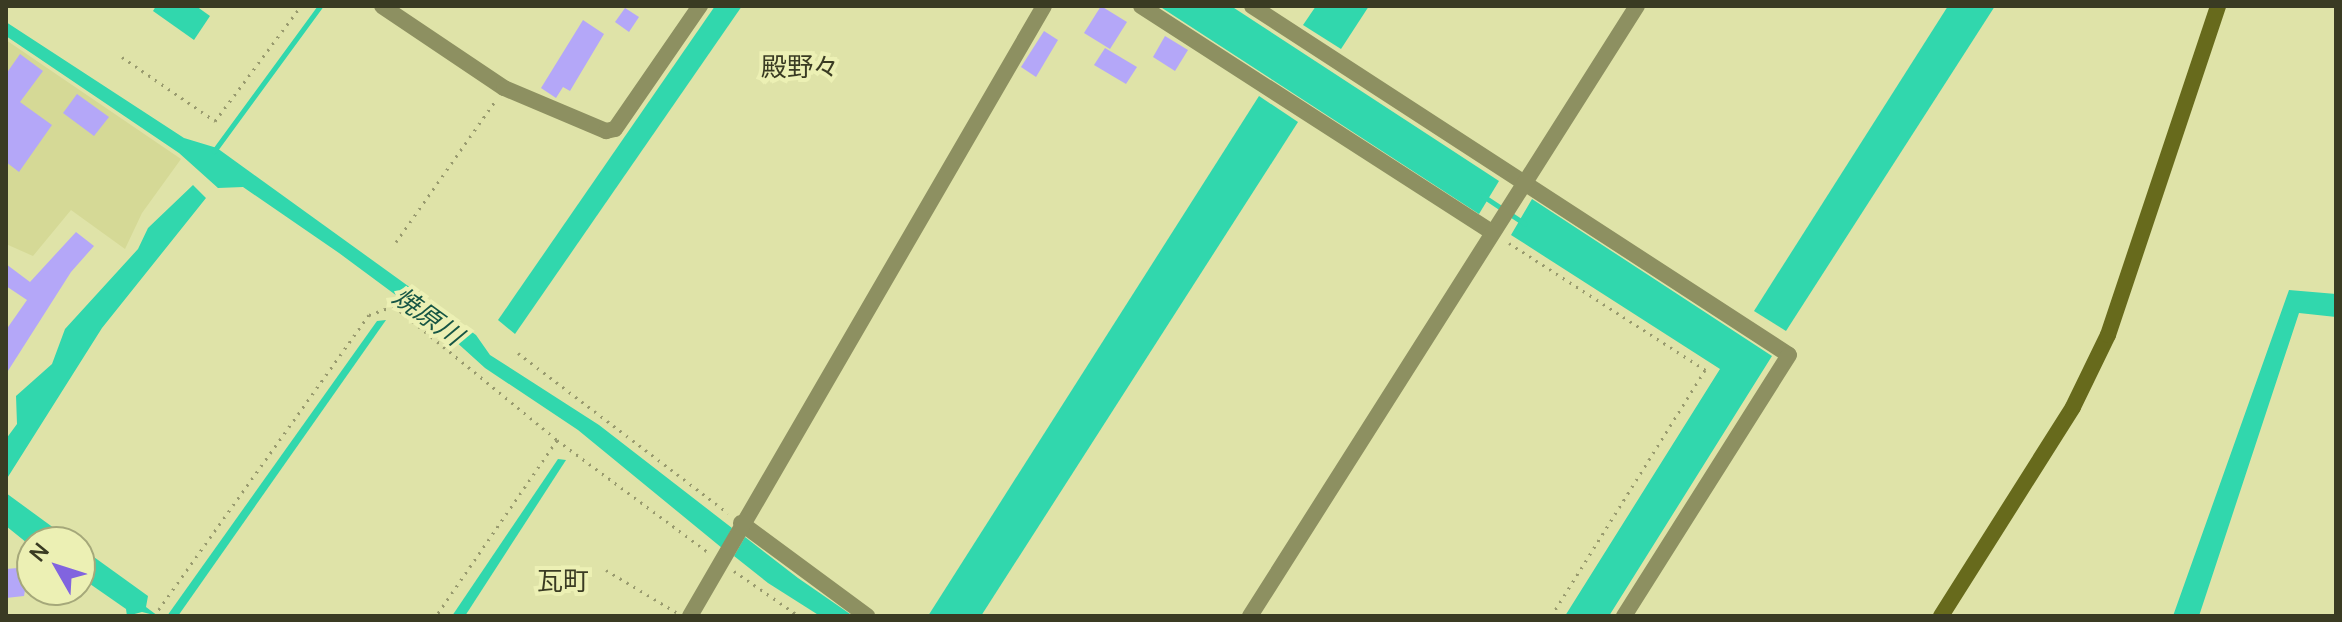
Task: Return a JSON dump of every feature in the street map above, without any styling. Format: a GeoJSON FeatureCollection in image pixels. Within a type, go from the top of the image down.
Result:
{"type":"FeatureCollection","features":[{"type":"Feature","properties":{"kind":"street"},"geometry":{"type":"LineString","coordinates":[[382,6],[504,88],[606,131],[615,129],[700,6]]}},
{"type":"Feature","properties":{"kind":"street"},"geometry":{"type":"LineString","coordinates":[[690,616],[741,523],[810,415],[1044,6]]}},
{"type":"Feature","properties":{"kind":"street"},"geometry":{"type":"LineString","coordinates":[[1141,6],[1494,231]]}},
{"type":"Feature","properties":{"kind":"street"},"geometry":{"type":"LineString","coordinates":[[1252,6],[1789,355],[1624,616]]}},
{"type":"Feature","properties":{"kind":"street"},"geometry":{"type":"LineString","coordinates":[[1250,616],[1637,6]]}},
{"type":"Feature","properties":{"kind":"street"},"geometry":{"type":"LineString","coordinates":[[1941,616],[2073,407],[2108,335],[2218,6]]}},
{"type":"Feature","properties":{"kind":"street"},"geometry":{"type":"LineString","coordinates":[[741,523],[867,616]]}},
{"type":"Feature","properties":{"kind":"path"},"geometry":{"type":"LineString","coordinates":[[122,57],[215,121],[301,6]]}},
{"type":"Feature","properties":{"kind":"path"},"geometry":{"type":"LineString","coordinates":[[396,242],[504,88]]}},
{"type":"Feature","properties":{"kind":"path"},"geometry":{"type":"LineString","coordinates":[[1494,231],[1705,370],[1551,616]]}},
{"type":"Feature","properties":{"kind":"path"},"geometry":{"type":"LineString","coordinates":[[154,616],[369,315],[394,306],[557,440],[799,616]]}},
{"type":"Feature","properties":{"kind":"path"},"geometry":{"type":"LineString","coordinates":[[518,353],[741,523]]}},
{"type":"Feature","properties":{"kind":"path"},"geometry":{"type":"LineString","coordinates":[[436,616],[557,440]]}},
{"type":"Feature","properties":{"kind":"path"},"geometry":{"type":"LineString","coordinates":[[606,570],[683,616]]}},
{"type":"Feature","properties":{"kind":"shaded area"},"geometry":{"type":"Polygon","coordinates":[[[6,40],[181,159],[142,213],[125,249],[71,210],[33,256],[6,244],[6,40]]]}},
{"type":"Feature","properties":{"kind":"water"},"geometry":{"type":"Polygon","coordinates":[[[156,6],[196,6],[210,16],[194,40],[153,11],[156,6]]]}},
{"type":"Feature","properties":{"kind":"water"},"geometry":{"type":"Polygon","coordinates":[[[715,6],[742,6],[515,334],[498,320],[715,6]]]}},
{"type":"Feature","properties":{"kind":"water"},"geometry":{"type":"Polygon","coordinates":[[[1159,6],[1231,6],[1499,181],[1479,214],[1159,6]]]}},
{"type":"Feature","properties":{"kind":"water"},"geometry":{"type":"Polygon","coordinates":[[[1316,6],[1369,6],[1341,49],[1303,25],[1316,6]]]}},
{"type":"Feature","properties":{"kind":"water"},"geometry":{"type":"Polygon","coordinates":[[[1948,6],[1995,6],[1786,331],[1754,311],[1948,6]]]}},
{"type":"Feature","properties":{"kind":"water","name":"焼原川"},"geometry":{"type":"Polygon","coordinates":[[[6,22],[184,138],[217,148],[476,335],[490,355],[599,425],[732,528],[722,548],[578,430],[485,368],[443,330],[339,253],[243,187],[218,188],[179,153],[6,36],[6,22]]]}},
{"type":"Feature","properties":{"kind":"water"},"geometry":{"type":"Polygon","coordinates":[[[1259,96],[1298,122],[981,616],[928,616],[1259,96]]]}},
{"type":"Feature","properties":{"kind":"water"},"geometry":{"type":"Polygon","coordinates":[[[193,185],[206,198],[102,328],[6,480],[6,439],[17,424],[16,396],[52,364],[65,329],[138,249],[148,228],[193,185]]]}},
{"type":"Feature","properties":{"kind":"water"},"geometry":{"type":"Polygon","coordinates":[[[1532,199],[1772,356],[1609,616],[1565,616],[1720,369],[1511,235],[1532,199]]]}},
{"type":"Feature","properties":{"kind":"water"},"geometry":{"type":"Polygon","coordinates":[[[2289,290],[2336,294],[2336,317],[2299,313],[2199,616],[2173,616],[2289,290]]]}},
{"type":"Feature","properties":{"kind":"water"},"geometry":{"type":"Polygon","coordinates":[[[386,320],[178,616],[167,616],[377,321],[386,320]]]}},
{"type":"Feature","properties":{"kind":"water"},"geometry":{"type":"Polygon","coordinates":[[[558,459],[566,460],[465,616],[452,616],[558,459]]]}},
{"type":"Feature","properties":{"kind":"water"},"geometry":{"type":"Polygon","coordinates":[[[6,493],[51,526],[16,526],[16,534],[6,526],[6,493]]]}},
{"type":"Feature","properties":{"kind":"water"},"geometry":{"type":"Polygon","coordinates":[[[745,537],[853,616],[820,616],[768,583],[734,556],[745,537]]]}},
{"type":"Feature","properties":{"kind":"water"},"geometry":{"type":"Polygon","coordinates":[[[96,559],[148,596],[146,607],[158,616],[142,612],[127,616],[126,609],[96,588],[96,559]]]}},
{"type":"Feature","properties":{"kind":"building"},"geometry":{"type":"Polygon","coordinates":[[[1101,6],[1127,22],[1110,49],[1084,33],[1101,6]]]}},
{"type":"Feature","properties":{"kind":"building"},"geometry":{"type":"Polygon","coordinates":[[[625,8],[639,17],[629,32],[615,22],[625,8]]]}},
{"type":"Feature","properties":{"kind":"building"},"geometry":{"type":"Polygon","coordinates":[[[583,20],[604,34],[570,91],[563,87],[556,98],[541,88],[583,20]]]}},
{"type":"Feature","properties":{"kind":"building"},"geometry":{"type":"Polygon","coordinates":[[[1044,31],[1058,40],[1036,77],[1021,67],[1044,31]]]}},
{"type":"Feature","properties":{"kind":"building"},"geometry":{"type":"Polygon","coordinates":[[[1165,36],[1188,50],[1175,71],[1153,57],[1165,36]]]}},
{"type":"Feature","properties":{"kind":"building"},"geometry":{"type":"Polygon","coordinates":[[[1105,48],[1137,67],[1126,84],[1094,65],[1105,48]]]}},
{"type":"Feature","properties":{"kind":"building"},"geometry":{"type":"Polygon","coordinates":[[[20,54],[43,71],[20,102],[52,125],[19,172],[6,162],[6,74],[20,54]]]}},
{"type":"Feature","properties":{"kind":"building"},"geometry":{"type":"Polygon","coordinates":[[[77,94],[109,117],[94,136],[63,113],[77,94]]]}},
{"type":"Feature","properties":{"kind":"building"},"geometry":{"type":"Polygon","coordinates":[[[76,232],[94,246],[71,272],[6,374],[6,330],[27,300],[6,286],[6,264],[30,282],[76,232]]]}},
{"type":"Feature","properties":{"kind":"building"},"geometry":{"type":"Polygon","coordinates":[[[16,568],[16,597],[6,598],[6,569],[16,568]]]}},
{"type":"Feature","properties":{"kind":"waterway"},"geometry":{"type":"LineString","coordinates":[[214,151],[320,6]]}},
{"type":"Feature","properties":{"kind":"waterway"},"geometry":{"type":"LineString","coordinates":[[1483,196],[1525,224]]}},
{"type":"Feature","properties":{"kind":"district","name":"殿野々"},"geometry":{"type":"Point","coordinates":[800,67]}},
{"type":"Feature","properties":{"kind":"district","name":"瓦町"},"geometry":{"type":"Point","coordinates":[563,581]}}]}
